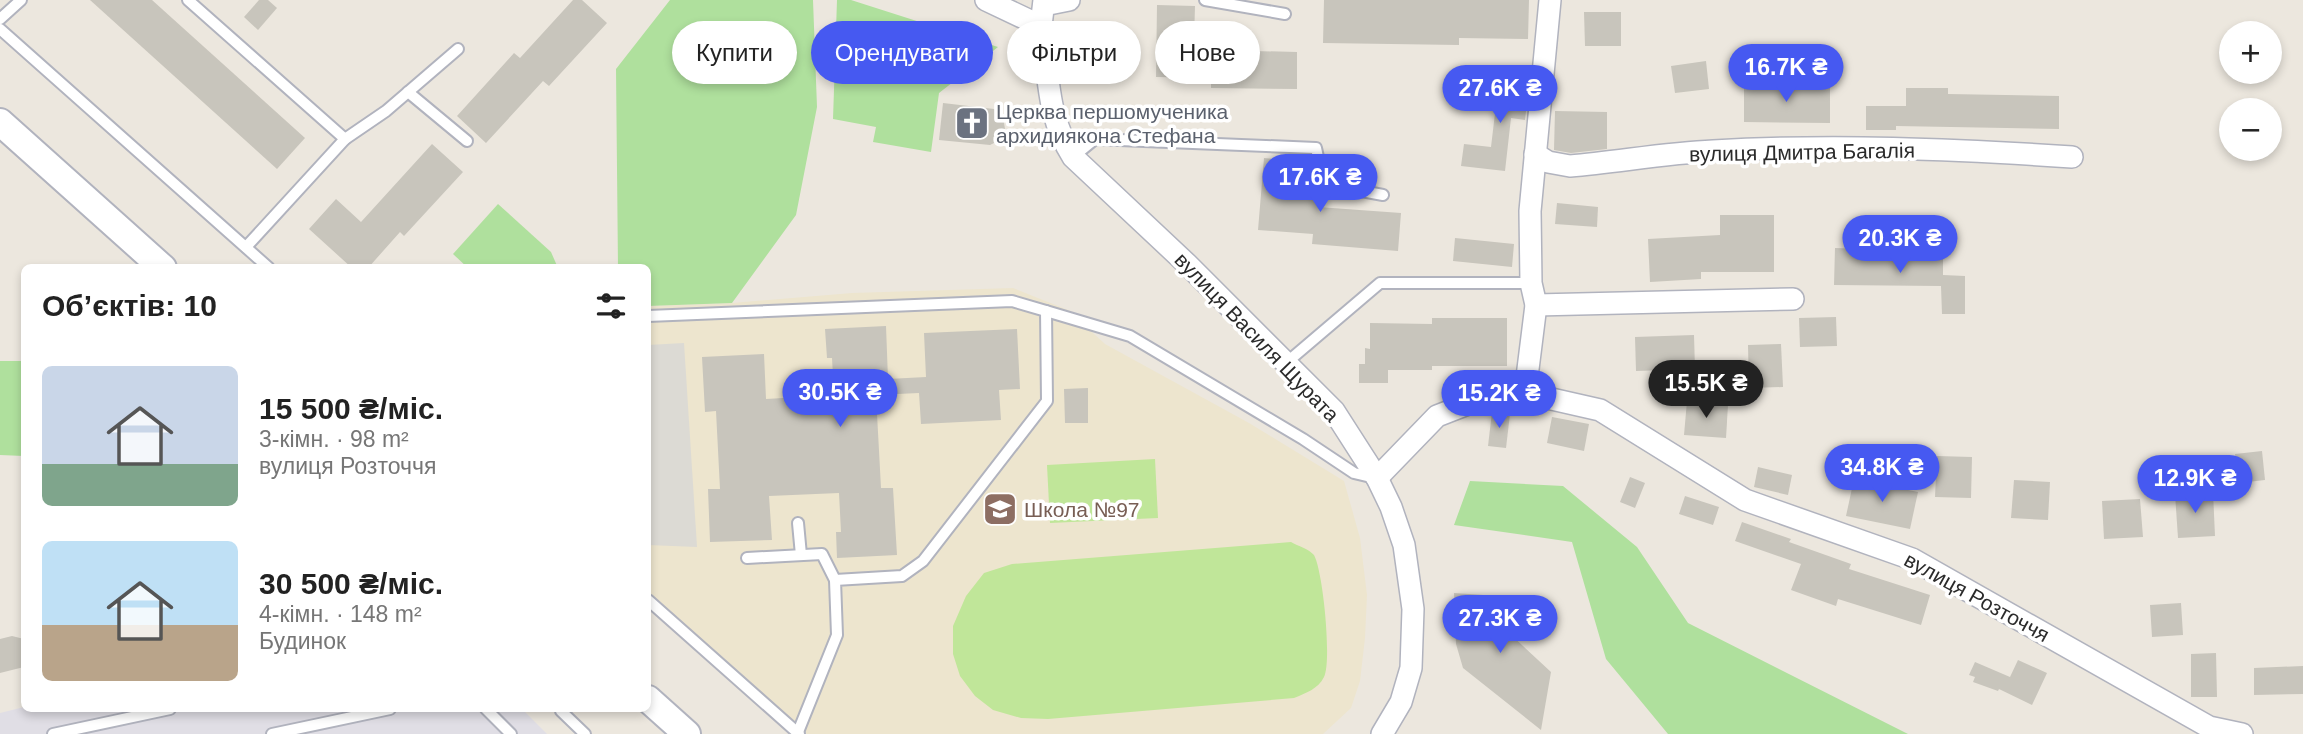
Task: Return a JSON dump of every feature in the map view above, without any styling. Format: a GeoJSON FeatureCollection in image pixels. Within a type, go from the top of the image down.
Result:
{"type":"FeatureCollection","features":[{"type":"Feature","properties":{"kind":"street"},"geometry":{"type":"LineString","coordinates":[[986,0],[1043,10],[1069,0]]}},
{"type":"Feature","properties":{"kind":"street"},"geometry":{"type":"LineString","coordinates":[[1525,393],[1536,305],[1531,283],[1530,211],[1550,0]]}},
{"type":"Feature","properties":{"kind":"street","name":"вулиця Василя Щурата"},"geometry":{"type":"LineString","coordinates":[[1043,10],[1053,116],[1060,138],[1073,157],[1187,264],[1334,411],[1377,478],[1391,507],[1404,545],[1413,609],[1411,668],[1401,702],[1382,734]]}},
{"type":"Feature","properties":{"kind":"street"},"geometry":{"type":"LineString","coordinates":[[0,122],[159,264]]}},
{"type":"Feature","properties":{"kind":"street","name":"вулиця Дмитра Багалія"},"geometry":{"type":"LineString","coordinates":[[1535,154],[1548,162],[1570,166],[1712,151],[1785,148],[1893,148],[2072,157]]}},
{"type":"Feature","properties":{"kind":"street"},"geometry":{"type":"LineString","coordinates":[[1536,305],[1793,299]]}},
{"type":"Feature","properties":{"kind":"street","name":"вулиця Розточчя"},"geometry":{"type":"LineString","coordinates":[[1377,478],[1437,416],[1478,400],[1525,393],[1600,410],[1745,500],[1912,559],[2209,727],[2242,734]]}},
{"type":"Feature","properties":{"kind":"street"},"geometry":{"type":"LineString","coordinates":[[651,702],[687,734]]}},
{"type":"Feature","properties":{"kind":"lane"},"geometry":{"type":"LineString","coordinates":[[0,19],[21,0]]}},
{"type":"Feature","properties":{"kind":"lane"},"geometry":{"type":"LineString","coordinates":[[188,0],[345,139]]}},
{"type":"Feature","properties":{"kind":"lane"},"geometry":{"type":"LineString","coordinates":[[1205,0],[1284,14]]}},
{"type":"Feature","properties":{"kind":"lane"},"geometry":{"type":"LineString","coordinates":[[0,29],[265,264]]}},
{"type":"Feature","properties":{"kind":"lane"},"geometry":{"type":"LineString","coordinates":[[246,247],[345,139],[386,111],[458,49]]}},
{"type":"Feature","properties":{"kind":"lane"},"geometry":{"type":"LineString","coordinates":[[408,92],[467,141]]}},
{"type":"Feature","properties":{"kind":"lane"},"geometry":{"type":"LineString","coordinates":[[1073,157],[1095,139],[1316,148],[1324,184],[1383,195]]}},
{"type":"Feature","properties":{"kind":"lane"},"geometry":{"type":"LineString","coordinates":[[1286,363],[1380,283],[1531,283]]}},
{"type":"Feature","properties":{"kind":"lane"},"geometry":{"type":"LineString","coordinates":[[651,316],[1012,301],[1130,336],[1303,439],[1354,473],[1377,478]]}},
{"type":"Feature","properties":{"kind":"lane"},"geometry":{"type":"LineString","coordinates":[[835,580],[902,576],[923,561],[1047,401],[1046,311]]}},
{"type":"Feature","properties":{"kind":"lane"},"geometry":{"type":"LineString","coordinates":[[797,523],[801,555]]}},
{"type":"Feature","properties":{"kind":"lane"},"geometry":{"type":"LineString","coordinates":[[651,603],[799,733],[837,635],[835,580],[822,554],[747,558]]}},
{"type":"Feature","properties":{"kind":"lane"},"geometry":{"type":"LineString","coordinates":[[52,734],[156,712]]}},
{"type":"Feature","properties":{"kind":"lane"},"geometry":{"type":"LineString","coordinates":[[272,734],[376,712]]}},
{"type":"Feature","properties":{"kind":"lane"},"geometry":{"type":"LineString","coordinates":[[489,712],[511,734]]}},
{"type":"Feature","properties":{"kind":"lane"},"geometry":{"type":"LineString","coordinates":[[562,712],[585,734]]}},
{"type":"Feature","properties":{"kind":"shaded area","name":"Школа №97"},"geometry":{"type":"Polygon","coordinates":[[[1013,288],[1068,310],[1105,344],[1249,423],[1344,481],[1360,538],[1367,595],[1360,681],[1351,708],[1323,734],[807,734],[651,595],[651,306],[732,303],[852,293],[1013,288]]]}},
{"type":"Feature","properties":{"kind":"shaded area"},"geometry":{"type":"Polygon","coordinates":[[[684,343],[697,547],[651,545],[651,345],[684,343]]]}},
{"type":"Feature","properties":{"kind":"shaded area"},"geometry":{"type":"Polygon","coordinates":[[[21,708],[21,712],[525,712],[547,734],[0,734],[0,713],[21,708]]]}},
{"type":"Feature","properties":{"kind":"green space"},"geometry":{"type":"Polygon","coordinates":[[[670,0],[813,0],[811,84],[816,84],[817,107],[796,215],[732,303],[651,306],[651,264],[618,264],[616,69],[670,0]]]}},
{"type":"Feature","properties":{"kind":"green space"},"geometry":{"type":"Polygon","coordinates":[[[837,0],[851,0],[917,21],[836,21],[837,0]]]}},
{"type":"Feature","properties":{"kind":"green space"},"geometry":{"type":"Polygon","coordinates":[[[834,84],[951,84],[939,93],[931,152],[873,142],[876,127],[833,119],[834,84]]]}},
{"type":"Feature","properties":{"kind":"green space"},"geometry":{"type":"Polygon","coordinates":[[[498,204],[551,252],[556,264],[464,264],[453,254],[498,204]]]}},
{"type":"Feature","properties":{"kind":"green space"},"geometry":{"type":"Polygon","coordinates":[[[0,361],[21,361],[21,456],[0,455],[0,361]]]}},
{"type":"Feature","properties":{"kind":"green space"},"geometry":{"type":"Polygon","coordinates":[[[1155,459],[1158,518],[1050,523],[1047,465],[1155,459]]]}},
{"type":"Feature","properties":{"kind":"green space"},"geometry":{"type":"Polygon","coordinates":[[[1470,481],[1563,486],[1637,547],[1688,623],[1908,734],[1668,734],[1606,659],[1572,542],[1454,525],[1470,481]]]}},
{"type":"Feature","properties":{"kind":"green space"},"geometry":{"type":"Polygon","coordinates":[[[1291,542],[1312,553],[1317,564],[1325,616],[1327,653],[1324,677],[1311,690],[1294,698],[1048,719],[1021,718],[993,710],[975,696],[960,676],[953,654],[953,626],[966,596],[984,573],[1012,564],[1291,542]]]}},
{"type":"Feature","properties":{"kind":"building"},"geometry":{"type":"Polygon","coordinates":[[[90,0],[152,0],[305,138],[277,169],[90,0]]]}},
{"type":"Feature","properties":{"kind":"building"},"geometry":{"type":"Polygon","coordinates":[[[259,0],[268,0],[277,8],[258,30],[244,17],[259,0]]]}},
{"type":"Feature","properties":{"kind":"building"},"geometry":{"type":"Polygon","coordinates":[[[573,0],[582,0],[607,23],[549,86],[543,81],[486,143],[457,116],[514,53],[520,58],[573,0]]]}},
{"type":"Feature","properties":{"kind":"building"},"geometry":{"type":"Polygon","coordinates":[[[1324,0],[1529,0],[1528,39],[1459,38],[1459,45],[1323,43],[1324,0]]]}},
{"type":"Feature","properties":{"kind":"building"},"geometry":{"type":"Polygon","coordinates":[[[1157,5],[1195,6],[1195,21],[1157,21],[1157,5]]]}},
{"type":"Feature","properties":{"kind":"building"},"geometry":{"type":"Polygon","coordinates":[[[1584,12],[1621,12],[1621,46],[1585,46],[1584,12]]]}},
{"type":"Feature","properties":{"kind":"building"},"geometry":{"type":"Polygon","coordinates":[[[1260,51],[1297,52],[1297,89],[1211,88],[1211,84],[1260,84],[1260,51]]]}},
{"type":"Feature","properties":{"kind":"building"},"geometry":{"type":"Polygon","coordinates":[[[1706,61],[1709,89],[1675,93],[1671,66],[1706,61]]]}},
{"type":"Feature","properties":{"kind":"building"},"geometry":{"type":"Polygon","coordinates":[[[1500,71],[1516,72],[1515,83],[1529,84],[1525,120],[1511,118],[1505,171],[1461,166],[1464,144],[1491,147],[1500,71]]]}},
{"type":"Feature","properties":{"kind":"building"},"geometry":{"type":"Polygon","coordinates":[[[1744,83],[1830,86],[1830,123],[1744,122],[1744,83]]]}},
{"type":"Feature","properties":{"kind":"building"},"geometry":{"type":"Polygon","coordinates":[[[1906,88],[1948,88],[1948,94],[2059,96],[2059,129],[1896,126],[1896,130],[1866,130],[1866,106],[1906,106],[1906,88]]]}},
{"type":"Feature","properties":{"kind":"building","name":"Церква першомученика архидиякона Стефана"},"geometry":{"type":"Polygon","coordinates":[[[943,103],[994,109],[1003,117],[1005,129],[1000,140],[990,145],[939,140],[943,103]]]}},
{"type":"Feature","properties":{"kind":"building"},"geometry":{"type":"Polygon","coordinates":[[[1555,111],[1607,112],[1607,149],[1571,153],[1554,150],[1555,111]]]}},
{"type":"Feature","properties":{"kind":"building"},"geometry":{"type":"Polygon","coordinates":[[[432,144],[463,172],[404,236],[400,232],[372,264],[348,264],[309,229],[336,199],[361,222],[432,144]]]}},
{"type":"Feature","properties":{"kind":"building"},"geometry":{"type":"Polygon","coordinates":[[[1264,158],[1301,162],[1299,195],[1319,197],[1318,207],[1401,213],[1398,251],[1312,244],[1313,234],[1258,230],[1264,158]]]}},
{"type":"Feature","properties":{"kind":"building"},"geometry":{"type":"Polygon","coordinates":[[[1557,203],[1598,207],[1597,227],[1555,224],[1557,203]]]}},
{"type":"Feature","properties":{"kind":"building"},"geometry":{"type":"Polygon","coordinates":[[[1720,215],[1774,215],[1774,272],[1701,272],[1701,279],[1650,282],[1648,239],[1720,235],[1720,215]]]}},
{"type":"Feature","properties":{"kind":"building"},"geometry":{"type":"Polygon","coordinates":[[[1455,238],[1514,244],[1512,267],[1453,261],[1455,238]]]}},
{"type":"Feature","properties":{"kind":"building"},"geometry":{"type":"Polygon","coordinates":[[[1835,248],[1866,249],[1866,257],[1943,259],[1943,275],[1965,276],[1965,314],[1942,314],[1941,286],[1834,285],[1835,248]]]}},
{"type":"Feature","properties":{"kind":"building"},"geometry":{"type":"Polygon","coordinates":[[[1836,317],[1837,346],[1800,347],[1799,318],[1836,317]]]}},
{"type":"Feature","properties":{"kind":"building"},"geometry":{"type":"Polygon","coordinates":[[[1432,318],[1507,318],[1507,366],[1432,366],[1432,370],[1388,370],[1388,383],[1359,383],[1359,364],[1365,364],[1365,348],[1370,349],[1370,323],[1432,324],[1432,318]]]}},
{"type":"Feature","properties":{"kind":"building"},"geometry":{"type":"Polygon","coordinates":[[[886,326],[888,379],[926,377],[924,333],[1017,329],[1020,389],[999,390],[1001,420],[921,424],[919,393],[876,395],[881,488],[893,488],[897,555],[837,558],[836,532],[841,532],[839,493],[769,496],[772,540],[710,542],[708,489],[720,489],[716,411],[705,412],[702,357],[764,354],[766,399],[834,395],[832,358],[827,358],[825,329],[886,326]]]}},
{"type":"Feature","properties":{"kind":"building"},"geometry":{"type":"Polygon","coordinates":[[[1694,335],[1695,369],[1636,371],[1635,337],[1694,335]]]}},
{"type":"Feature","properties":{"kind":"building"},"geometry":{"type":"Polygon","coordinates":[[[1781,344],[1783,387],[1749,388],[1748,345],[1781,344]]]}},
{"type":"Feature","properties":{"kind":"building"},"geometry":{"type":"Polygon","coordinates":[[[1088,388],[1088,423],[1065,423],[1064,389],[1088,388]]]}},
{"type":"Feature","properties":{"kind":"building"},"geometry":{"type":"Polygon","coordinates":[[[1687,401],[1728,405],[1726,438],[1684,435],[1687,401]]]}},
{"type":"Feature","properties":{"kind":"building"},"geometry":{"type":"Polygon","coordinates":[[[1492,412],[1510,414],[1506,448],[1488,446],[1492,412]]]}},
{"type":"Feature","properties":{"kind":"building"},"geometry":{"type":"Polygon","coordinates":[[[1552,417],[1589,424],[1584,451],[1547,443],[1552,417]]]}},
{"type":"Feature","properties":{"kind":"building"},"geometry":{"type":"Polygon","coordinates":[[[2262,451],[2265,480],[2239,483],[2235,454],[2262,451]]]}},
{"type":"Feature","properties":{"kind":"building"},"geometry":{"type":"Polygon","coordinates":[[[1937,456],[1972,457],[1971,498],[1935,497],[1937,456]]]}},
{"type":"Feature","properties":{"kind":"building"},"geometry":{"type":"Polygon","coordinates":[[[1758,467],[1792,475],[1788,495],[1754,487],[1758,467]]]}},
{"type":"Feature","properties":{"kind":"building"},"geometry":{"type":"Polygon","coordinates":[[[1630,477],[1645,483],[1635,508],[1620,502],[1630,477]]]}},
{"type":"Feature","properties":{"kind":"building"},"geometry":{"type":"Polygon","coordinates":[[[1854,479],[1918,492],[1910,529],[1846,516],[1854,479]]]}},
{"type":"Feature","properties":{"kind":"building"},"geometry":{"type":"Polygon","coordinates":[[[2014,480],[2050,482],[2048,520],[2011,518],[2014,480]]]}},
{"type":"Feature","properties":{"kind":"building"},"geometry":{"type":"Polygon","coordinates":[[[2213,492],[2215,536],[2178,538],[2175,494],[2213,492]]]}},
{"type":"Feature","properties":{"kind":"building"},"geometry":{"type":"Polygon","coordinates":[[[1685,496],[1719,507],[1713,525],[1679,514],[1685,496]]]}},
{"type":"Feature","properties":{"kind":"building"},"geometry":{"type":"Polygon","coordinates":[[[2140,499],[2143,537],[2104,539],[2102,501],[2140,499]]]}},
{"type":"Feature","properties":{"kind":"building"},"geometry":{"type":"Polygon","coordinates":[[[1742,522],[1851,564],[1849,569],[1930,595],[1921,625],[1838,599],[1836,606],[1791,590],[1801,564],[1735,541],[1742,522]]]}},
{"type":"Feature","properties":{"kind":"building"},"geometry":{"type":"Polygon","coordinates":[[[1454,593],[1513,597],[1508,632],[1551,672],[1541,730],[1463,668],[1456,644],[1454,593]]]}},
{"type":"Feature","properties":{"kind":"building"},"geometry":{"type":"Polygon","coordinates":[[[2181,603],[2183,635],[2152,637],[2150,605],[2181,603]]]}},
{"type":"Feature","properties":{"kind":"building"},"geometry":{"type":"Polygon","coordinates":[[[12,636],[21,638],[21,668],[0,673],[0,639],[12,636]]]}},
{"type":"Feature","properties":{"kind":"building"},"geometry":{"type":"Polygon","coordinates":[[[2216,653],[2217,697],[2191,697],[2191,654],[2216,653]]]}},
{"type":"Feature","properties":{"kind":"building"},"geometry":{"type":"Polygon","coordinates":[[[2018,660],[2047,673],[2032,705],[1999,689],[1998,691],[1973,682],[1975,677],[1969,675],[1975,662],[2010,677],[2018,660]]]}},
{"type":"Feature","properties":{"kind":"building"},"geometry":{"type":"Polygon","coordinates":[[[2303,666],[2303,694],[2254,695],[2254,668],[2303,666]]]}},
{"type":"Feature","properties":{"kind":"place","name":"Церква першомученика архидиякона Стефана"},"geometry":{"type":"Point","coordinates":[972,123]}},
{"type":"Feature","properties":{"kind":"place","name":"Школа №97"},"geometry":{"type":"Point","coordinates":[1000,509]}}]}
